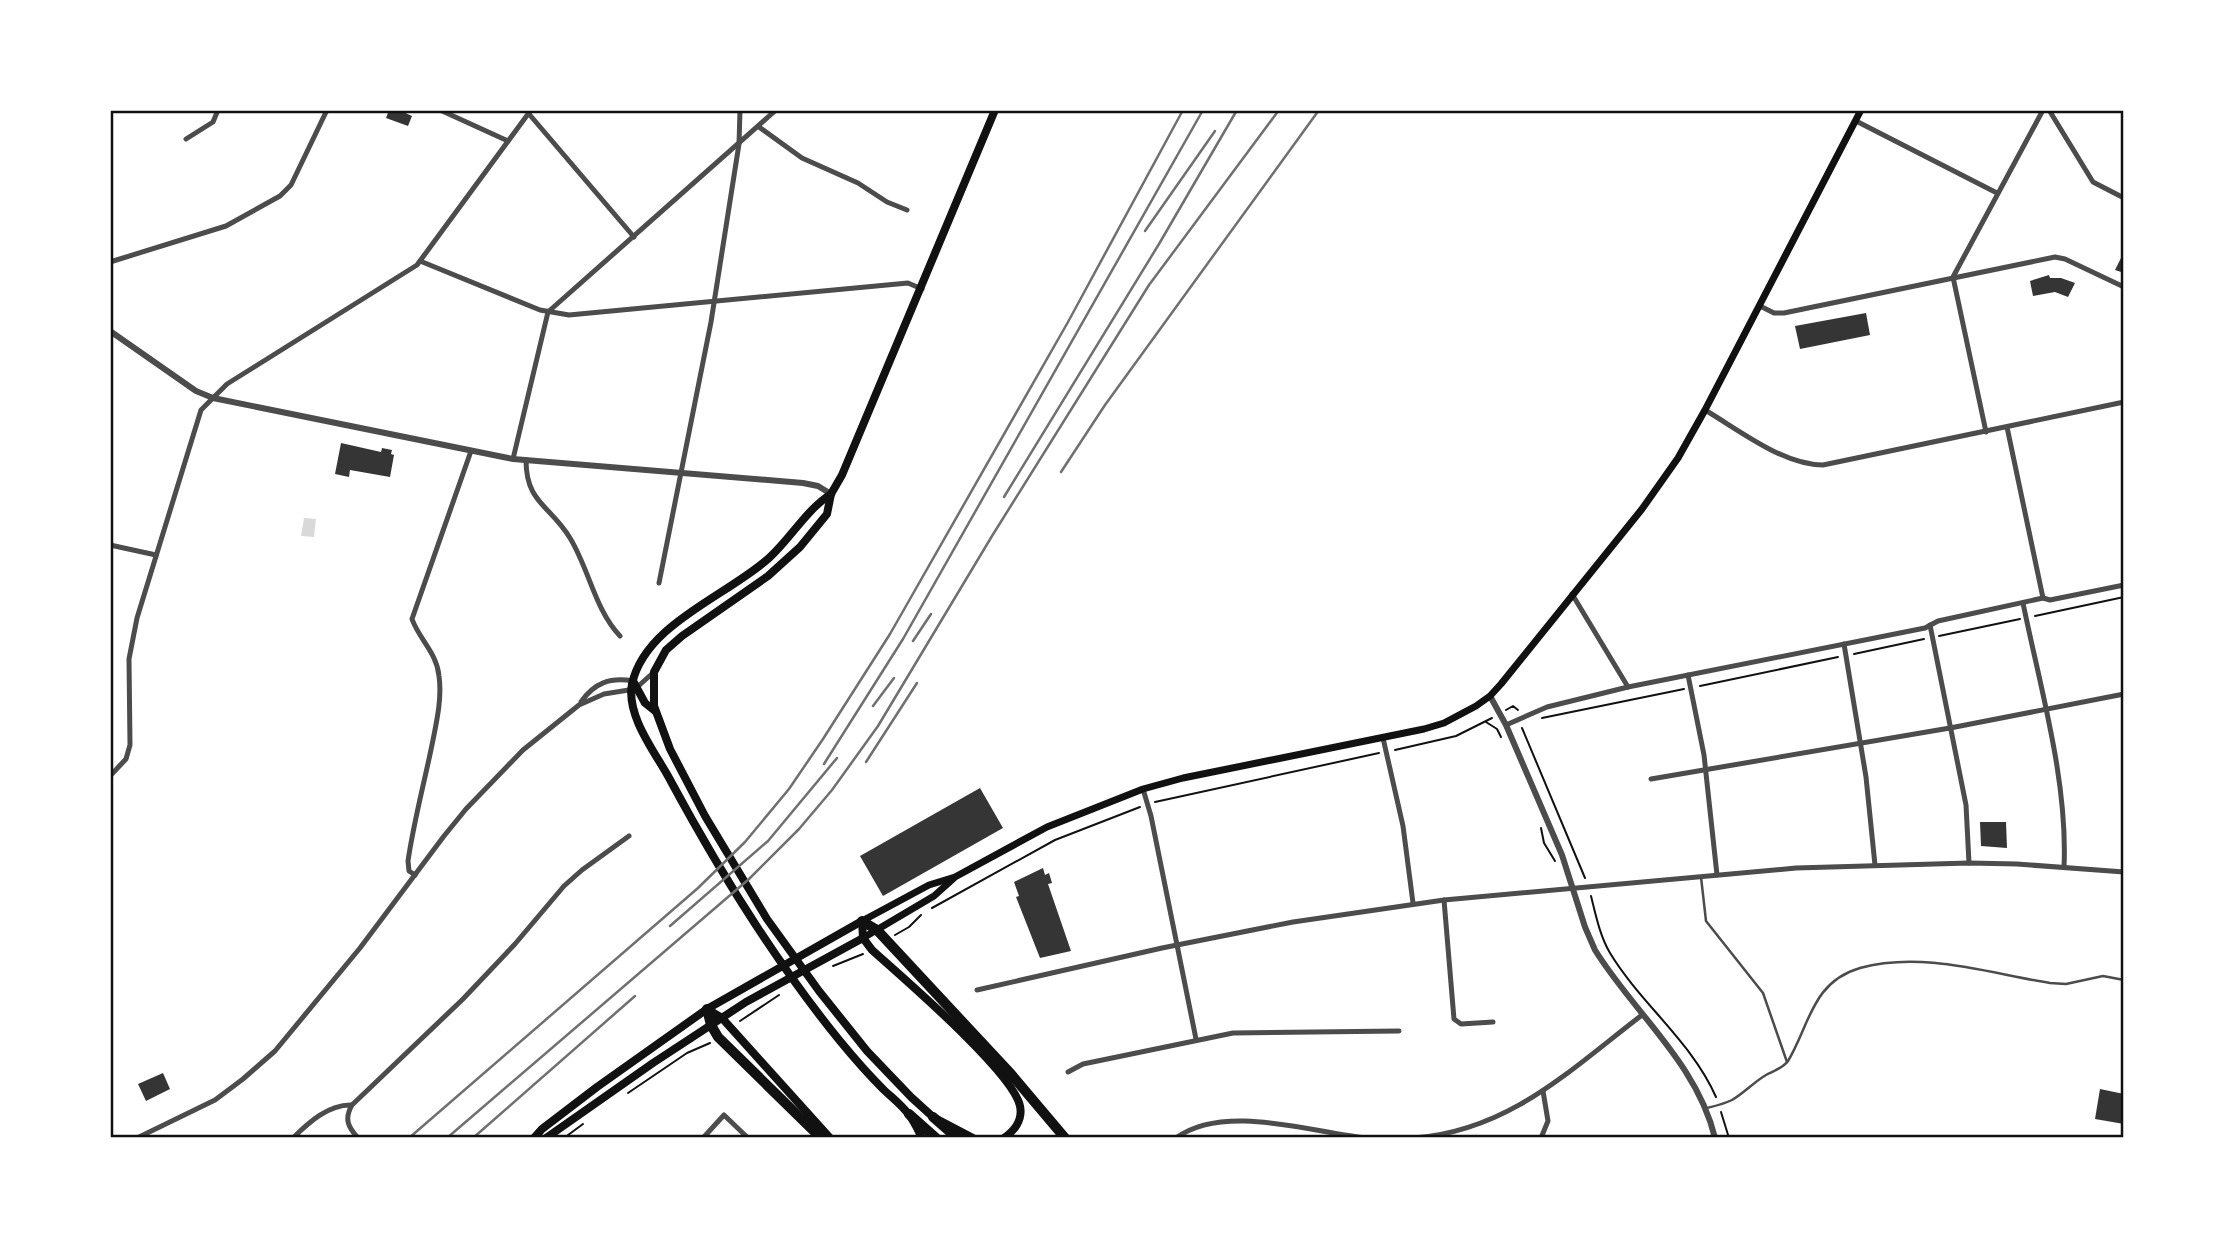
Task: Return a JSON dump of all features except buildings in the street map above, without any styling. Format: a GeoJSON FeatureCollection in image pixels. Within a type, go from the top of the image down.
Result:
{"type":"FeatureCollection","features":[{"type":"Feature","properties":{"kind":"highway"},"geometry":{"type":"LineString","coordinates":[[862,921],[877,930],[1011,1074],[1065,1138]]}},
{"type":"Feature","properties":{"kind":"highway"},"geometry":{"type":"LineString","coordinates":[[707,1009],[711,1025],[718,1037],[821,1138]]}},
{"type":"Feature","properties":{"kind":"highway"},"geometry":{"type":"LineString","coordinates":[[909,1114],[936,1138]]}},
{"type":"Feature","properties":{"kind":"highway"},"geometry":{"type":"LineString","coordinates":[[933,1117],[957,1138]]}},
{"type":"Feature","properties":{"kind":"main road"},"geometry":{"type":"LineString","coordinates":[[534,1138],[615,1073],[707,1009],[862,921],[929,886],[955,877],[1047,827],[1143,789],[1183,778],[1411,733],[1444,723],[1490,696],[1657,488],[1678,458],[1861,110]]}},
{"type":"Feature","properties":{"kind":"main road"},"geometry":{"type":"LineString","coordinates":[[973,1138],[933,1117],[867,1051],[819,992],[767,919],[705,816],[670,749],[655,711],[652,688],[654,672],[673,643],[768,576],[800,547],[827,514],[831,494],[842,475],[922,289],[993,112]]}},
{"type":"Feature","properties":{"kind":"main road"},"geometry":{"type":"LineString","coordinates":[[831,494],[817,503],[783,544],[760,566],[657,639],[640,661],[634,686],[638,720],[693,823],[755,925],[808,1000],[859,1063],[909,1114],[922,1138]]}},
{"type":"Feature","properties":{"kind":"main road"},"geometry":{"type":"LineString","coordinates":[[634,686],[645,703],[655,711]]}},
{"type":"Feature","properties":{"kind":"main road"},"geometry":{"type":"LineString","coordinates":[[547,1138],[711,1025],[934,896],[955,877]]}},
{"type":"Feature","properties":{"kind":"main road"},"geometry":{"type":"LineString","coordinates":[[862,921],[863,937],[872,950],[980,1052],[1015,1093],[1021,1107],[1020,1117],[1016,1128],[1004,1138]]}},
{"type":"Feature","properties":{"kind":"main road"},"geometry":{"type":"LineString","coordinates":[[707,1009],[722,1018],[830,1138]]}},
{"type":"Feature","properties":{"kind":"street"},"geometry":{"type":"LineString","coordinates":[[186,139],[213,122],[218,110]]}},
{"type":"Feature","properties":{"kind":"street"},"geometry":{"type":"LineString","coordinates":[[110,262],[226,226],[280,196],[291,185],[327,110]]}},
{"type":"Feature","properties":{"kind":"street"},"geometry":{"type":"LineString","coordinates":[[440,110],[508,141]]}},
{"type":"Feature","properties":{"kind":"street"},"geometry":{"type":"LineString","coordinates":[[659,583],[713,301],[739,144],[740,110]]}},
{"type":"Feature","properties":{"kind":"street"},"geometry":{"type":"LineString","coordinates":[[513,459],[548,312],[776,110]]}},
{"type":"Feature","properties":{"kind":"street"},"geometry":{"type":"LineString","coordinates":[[1986,432],[1953,277],[2043,110]]}},
{"type":"Feature","properties":{"kind":"street"},"geometry":{"type":"LineString","coordinates":[[2049,110],[2094,182],[2124,198]]}},
{"type":"Feature","properties":{"kind":"street"},"geometry":{"type":"LineString","coordinates":[[110,776],[126,759],[130,745],[131,644],[136,618],[201,410],[227,384],[417,265],[530,112],[634,237]]}},
{"type":"Feature","properties":{"kind":"street"},"geometry":{"type":"LineString","coordinates":[[1856,121],[1997,194]]}},
{"type":"Feature","properties":{"kind":"street"},"geometry":{"type":"LineString","coordinates":[[759,127],[797,155],[858,183],[887,202],[907,210]]}},
{"type":"Feature","properties":{"kind":"street"},"geometry":{"type":"LineString","coordinates":[[1760,306],[1774,313],[1784,313],[2055,257],[2065,259],[2124,287]]}},
{"type":"Feature","properties":{"kind":"street"},"geometry":{"type":"LineString","coordinates":[[420,261],[548,312],[569,314],[908,283],[922,289]]}},
{"type":"Feature","properties":{"kind":"street"},"geometry":{"type":"LineString","coordinates":[[110,331],[195,391],[214,398],[513,459],[810,484],[831,494]]}},
{"type":"Feature","properties":{"kind":"street"},"geometry":{"type":"LineString","coordinates":[[1705,410],[1790,458],[1813,465],[1835,464],[2124,402]]}},
{"type":"Feature","properties":{"kind":"street"},"geometry":{"type":"LineString","coordinates":[[2007,427],[2043,598]]}},
{"type":"Feature","properties":{"kind":"street"},"geometry":{"type":"LineString","coordinates":[[415,876],[409,872],[408,861],[435,728],[440,688],[434,657],[412,618],[471,451]]}},
{"type":"Feature","properties":{"kind":"street"},"geometry":{"type":"LineString","coordinates":[[526,460],[530,491],[559,521],[569,537],[608,620],[620,636]]}},
{"type":"Feature","properties":{"kind":"street"},"geometry":{"type":"LineString","coordinates":[[110,545],[156,555]]}},
{"type":"Feature","properties":{"kind":"street"},"geometry":{"type":"LineString","coordinates":[[1506,724],[1547,707],[1628,687],[1844,644],[2043,598],[2050,600],[2124,585]]}},
{"type":"Feature","properties":{"kind":"street"},"geometry":{"type":"LineString","coordinates":[[1572,594],[1628,687]]}},
{"type":"Feature","properties":{"kind":"street"},"geometry":{"type":"LineString","coordinates":[[2023,603],[2064,812],[2064,867]]}},
{"type":"Feature","properties":{"kind":"street"},"geometry":{"type":"LineString","coordinates":[[1930,625],[1968,814],[1969,863]]}},
{"type":"Feature","properties":{"kind":"street"},"geometry":{"type":"LineString","coordinates":[[1844,644],[1861,743],[1875,865]]}},
{"type":"Feature","properties":{"kind":"street"},"geometry":{"type":"LineString","coordinates":[[137,1138],[215,1100],[275,1051],[324,994],[444,836],[495,777],[523,750],[579,705],[604,694],[634,686],[654,672]]}},
{"type":"Feature","properties":{"kind":"street"},"geometry":{"type":"LineString","coordinates":[[1688,675],[1706,770],[1717,875]]}},
{"type":"Feature","properties":{"kind":"street"},"geometry":{"type":"LineString","coordinates":[[579,705],[586,694],[600,683],[617,679],[634,686]]}},
{"type":"Feature","properties":{"kind":"street"},"geometry":{"type":"LineString","coordinates":[[1651,779],[1950,728],[2124,694]]}},
{"type":"Feature","properties":{"kind":"street"},"geometry":{"type":"LineString","coordinates":[[1490,696],[1506,724],[1574,888],[1595,950],[1687,1073],[1707,1108],[1714,1138]]}},
{"type":"Feature","properties":{"kind":"street"},"geometry":{"type":"LineString","coordinates":[[1383,738],[1403,826],[1413,904]]}},
{"type":"Feature","properties":{"kind":"street"},"geometry":{"type":"LineString","coordinates":[[1143,789],[1196,1039]]}},
{"type":"Feature","properties":{"kind":"street"},"geometry":{"type":"LineString","coordinates":[[358,1138],[347,1121],[352,1105],[463,999],[515,944],[564,886],[629,836]]}},
{"type":"Feature","properties":{"kind":"street"},"geometry":{"type":"LineString","coordinates":[[977,990],[1293,922],[1444,900],[1796,868],[1969,863],[2124,872]]}},
{"type":"Feature","properties":{"kind":"street"},"geometry":{"type":"LineString","coordinates":[[1444,900],[1454,1019],[1461,1024],[1493,1022]]}},
{"type":"Feature","properties":{"kind":"street"},"geometry":{"type":"LineString","coordinates":[[1414,1138],[1446,1133],[1503,1115],[1543,1091],[1642,1015]]}},
{"type":"Feature","properties":{"kind":"street"},"geometry":{"type":"LineString","coordinates":[[1068,1072],[1083,1064],[1196,1039],[1246,1032],[1399,1031]]}},
{"type":"Feature","properties":{"kind":"street"},"geometry":{"type":"LineString","coordinates":[[1541,1138],[1548,1121],[1543,1091]]}},
{"type":"Feature","properties":{"kind":"street"},"geometry":{"type":"LineString","coordinates":[[293,1138],[319,1115],[342,1105],[352,1105]]}},
{"type":"Feature","properties":{"kind":"street"},"geometry":{"type":"LineString","coordinates":[[702,1138],[724,1115],[748,1138]]}},
{"type":"Feature","properties":{"kind":"street"},"geometry":{"type":"LineString","coordinates":[[1176,1138],[1200,1126],[1242,1122],[1270,1123],[1365,1138]]}},
{"type":"Feature","properties":{"kind":"lane"},"geometry":{"type":"LineString","coordinates":[[1701,877],[1706,921],[1763,993],[1787,1063]]}},
{"type":"Feature","properties":{"kind":"lane"},"geometry":{"type":"LineString","coordinates":[[1707,1108],[1735,1099],[1787,1063],[1815,1001],[1836,980],[1859,968],[1921,961],[2050,983],[2066,984],[2103,976],[2124,980]]}},
{"type":"Feature","properties":{"kind":"path"},"geometry":{"type":"LineString","coordinates":[[2032,617],[2124,597]]}},
{"type":"Feature","properties":{"kind":"path"},"geometry":{"type":"LineString","coordinates":[[1537,719],[1837,657]]}},
{"type":"Feature","properties":{"kind":"path"},"geometry":{"type":"LineString","coordinates":[[1391,751],[1456,736],[1485,721]]}},
{"type":"Feature","properties":{"kind":"path"},"geometry":{"type":"LineString","coordinates":[[1524,722],[1522,729],[1584,875]]}},
{"type":"Feature","properties":{"kind":"path"},"geometry":{"type":"LineString","coordinates":[[932,908],[1055,839],[1148,804],[1378,753]]}},
{"type":"Feature","properties":{"kind":"path"},"geometry":{"type":"LineString","coordinates":[[1540,832],[1554,861]]}},
{"type":"Feature","properties":{"kind":"path"},"geometry":{"type":"LineString","coordinates":[[1590,893],[1599,928],[1609,951],[1697,1064],[1719,1105],[1728,1138]]}},
{"type":"Feature","properties":{"kind":"path"},"geometry":{"type":"LineString","coordinates":[[886,941],[909,927],[922,914]]}},
{"type":"Feature","properties":{"kind":"path"},"geometry":{"type":"LineString","coordinates":[[828,968],[872,950]]}},
{"type":"Feature","properties":{"kind":"path"},"geometry":{"type":"LineString","coordinates":[[730,1028],[786,991]]}},
{"type":"Feature","properties":{"kind":"path"},"geometry":{"type":"LineString","coordinates":[[623,1096],[687,1053],[718,1037]]}},
{"type":"Feature","properties":{"kind":"path"},"geometry":{"type":"LineString","coordinates":[[564,1138],[585,1123]]}},
{"type":"Feature","properties":{"kind":"shaded area"},"geometry":{"type":"Polygon","coordinates":[[[304,518],[316,519],[314,537],[301,536],[304,518]]]}},
{"type":"Feature","properties":{"kind":"railway"},"geometry":{"type":"LineString","coordinates":[[409,1138],[698,888],[745,842],[789,789],[890,634],[1068,322],[1183,110]]}},
{"type":"Feature","properties":{"kind":"railway"},"geometry":{"type":"LineString","coordinates":[[824,764],[903,639],[1203,110]]}},
{"type":"Feature","properties":{"kind":"railway"},"geometry":{"type":"LineString","coordinates":[[1004,497],[1159,244],[1237,110]]}},
{"type":"Feature","properties":{"kind":"railway"},"geometry":{"type":"LineString","coordinates":[[447,1138],[749,879],[799,829],[832,790],[878,726],[992,536],[1149,285],[1279,110]]}},
{"type":"Feature","properties":{"kind":"railway"},"geometry":{"type":"LineString","coordinates":[[1061,472],[1105,405],[1319,110]]}},
{"type":"Feature","properties":{"kind":"railway"},"geometry":{"type":"LineString","coordinates":[[1145,231],[1215,131]]}},
{"type":"Feature","properties":{"kind":"railway"},"geometry":{"type":"LineString","coordinates":[[913,641],[931,614]]}},
{"type":"Feature","properties":{"kind":"railway"},"geometry":{"type":"LineString","coordinates":[[873,706],[894,678]]}},
{"type":"Feature","properties":{"kind":"railway"},"geometry":{"type":"LineString","coordinates":[[866,762],[917,683]]}},
{"type":"Feature","properties":{"kind":"railway"},"geometry":{"type":"LineString","coordinates":[[670,926],[768,841],[837,758]]}},
{"type":"Feature","properties":{"kind":"railway"},"geometry":{"type":"LineString","coordinates":[[473,1138],[635,996]]}}]}
